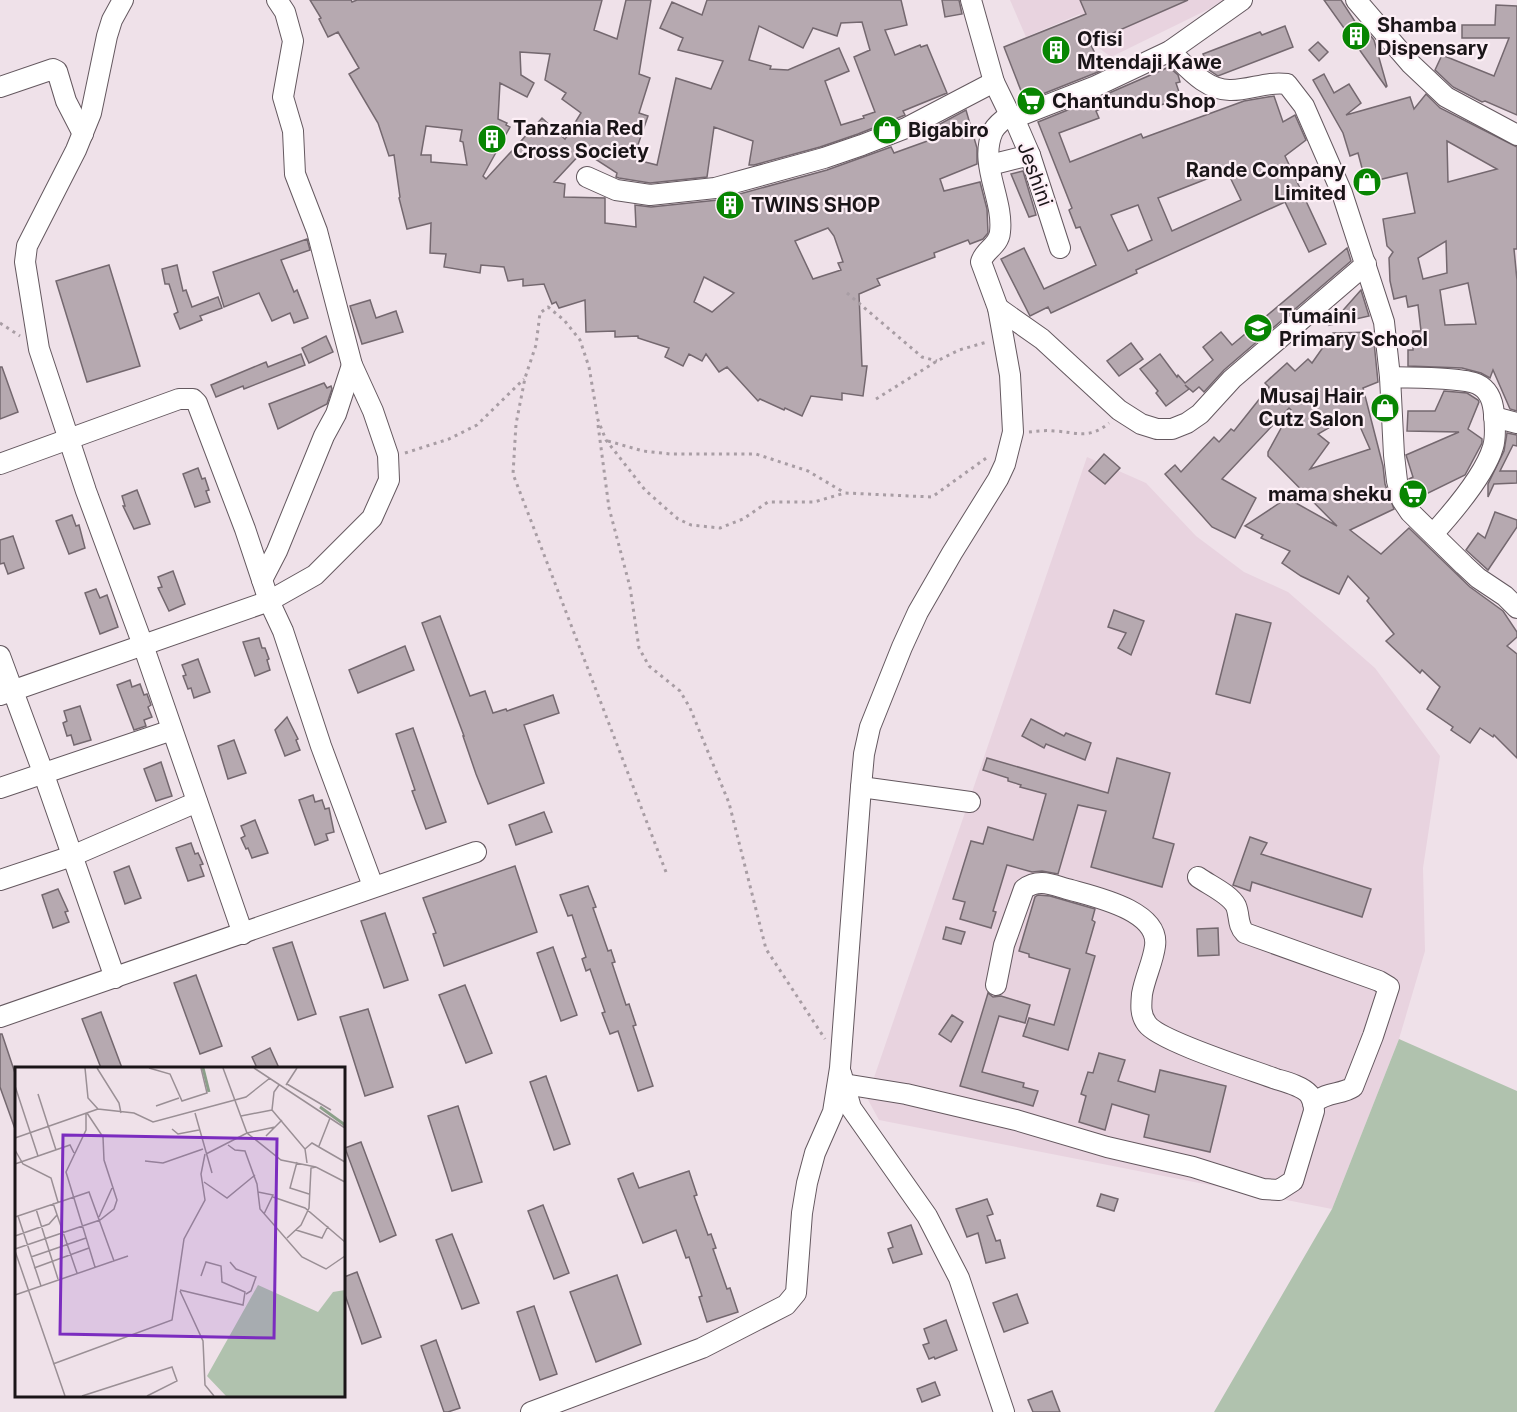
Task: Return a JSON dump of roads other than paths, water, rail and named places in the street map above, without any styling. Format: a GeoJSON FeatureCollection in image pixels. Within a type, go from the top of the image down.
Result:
{"type":"FeatureCollection","features":[{"type":"Feature","properties":{"kind":"street"},"geometry":{"type":"LineString","coordinates":[[123,0],[112,20],[107,36],[99,81],[83,134],[25,252],[39,349],[86,490],[243,934]]}},
{"type":"Feature","properties":{"kind":"street"},"geometry":{"type":"LineString","coordinates":[[6,693],[269,601],[315,575],[372,518],[389,480],[388,455],[373,411],[352,365],[317,231],[295,174],[293,131],[283,97],[293,41],[285,12],[277,0]]}},
{"type":"Feature","properties":{"kind":"street","name":"Jeshini"},"geometry":{"type":"LineString","coordinates":[[971,0],[994,82],[1030,155],[1060,248]]}},
{"type":"Feature","properties":{"kind":"street"},"geometry":{"type":"LineString","coordinates":[[531,1412],[702,1348],[786,1305],[796,1293],[802,1213],[807,1183],[815,1153],[833,1113],[842,1076],[861,787],[864,754],[870,727],[918,612],[998,479],[1012,438],[1010,375],[998,308],[981,262],[984,254],[995,244],[1000,231],[990,165],[990,142],[994,130],[1012,116],[1096,86],[1170,51],[1242,0]]}},
{"type":"Feature","properties":{"kind":"street"},"geometry":{"type":"LineString","coordinates":[[1356,0],[1411,64],[1446,97],[1517,135]]}},
{"type":"Feature","properties":{"kind":"street"},"geometry":{"type":"LineString","coordinates":[[1170,51],[1198,78],[1219,89],[1232,90],[1275,82],[1287,84],[1304,106],[1342,193],[1384,321],[1394,454],[1402,500],[1410,512],[1464,566],[1505,596],[1517,608]]}},
{"type":"Feature","properties":{"kind":"street"},"geometry":{"type":"LineString","coordinates":[[0,87],[46,70],[55,69],[66,101],[83,134]]}},
{"type":"Feature","properties":{"kind":"street"},"geometry":{"type":"LineString","coordinates":[[586,177],[616,190],[650,195],[715,188],[824,158],[862,145],[906,128],[994,82]]}},
{"type":"Feature","properties":{"kind":"street"},"geometry":{"type":"LineString","coordinates":[[990,165],[1030,155]]}},
{"type":"Feature","properties":{"kind":"street"},"geometry":{"type":"LineString","coordinates":[[998,308],[1042,339],[1119,410],[1141,424],[1156,429],[1172,429],[1200,414],[1232,379],[1366,264]]}},
{"type":"Feature","properties":{"kind":"street"},"geometry":{"type":"LineString","coordinates":[[262,580],[277,551],[324,436],[336,414],[352,365]]}},
{"type":"Feature","properties":{"kind":"street"},"geometry":{"type":"LineString","coordinates":[[1390,377],[1477,384],[1488,393],[1493,401],[1493,447],[1478,476],[1452,513],[1433,534]]}},
{"type":"Feature","properties":{"kind":"street"},"geometry":{"type":"LineString","coordinates":[[0,464],[179,399],[193,399],[200,408],[269,601],[283,631],[321,746],[373,886]]}},
{"type":"Feature","properties":{"kind":"street"},"geometry":{"type":"LineString","coordinates":[[1494,417],[1517,423]]}},
{"type":"Feature","properties":{"kind":"street"},"geometry":{"type":"LineString","coordinates":[[0,656],[6,693],[43,772],[115,978]]}},
{"type":"Feature","properties":{"kind":"street"},"geometry":{"type":"LineString","coordinates":[[0,788],[172,730]]}},
{"type":"Feature","properties":{"kind":"street"},"geometry":{"type":"LineString","coordinates":[[861,787],[970,802]]}},
{"type":"Feature","properties":{"kind":"street"},"geometry":{"type":"LineString","coordinates":[[0,880],[72,856],[197,802]]}},
{"type":"Feature","properties":{"kind":"street"},"geometry":{"type":"LineString","coordinates":[[0,1017],[476,852]]}},
{"type":"Feature","properties":{"kind":"street"},"geometry":{"type":"LineString","coordinates":[[1198,877],[1232,900],[1239,923],[1245,933],[1389,987],[1353,1087],[1329,1093],[1313,1102]]}},
{"type":"Feature","properties":{"kind":"street"},"geometry":{"type":"LineString","coordinates":[[842,1076],[1016,1120],[1107,1147],[1193,1167],[1263,1189],[1279,1190],[1293,1181],[1312,1124],[1313,1102],[1303,1089],[1180,1044],[1159,1035],[1148,1026],[1142,1015],[1141,1002],[1155,946],[1155,934],[1146,921],[1135,912],[1110,902],[1041,882],[1032,883],[1024,889],[1004,945],[996,985]]}},
{"type":"Feature","properties":{"kind":"street"},"geometry":{"type":"LineString","coordinates":[[842,1076],[851,1107],[927,1216],[959,1278],[1004,1412]]}},
{"type":"Feature","properties":{"kind":"place","name":"Shamba Dispensary"},"geometry":{"type":"Point","coordinates":[1356,36]}},
{"type":"Feature","properties":{"kind":"place","name":"Ofisi Mtendaji Kawe"},"geometry":{"type":"Point","coordinates":[1056,50]}},
{"type":"Feature","properties":{"kind":"place","name":"Chantundu Shop"},"geometry":{"type":"Point","coordinates":[1031,101]}},
{"type":"Feature","properties":{"kind":"place","name":"Bigabiro"},"geometry":{"type":"Point","coordinates":[887,130]}},
{"type":"Feature","properties":{"kind":"place","name":"Tanzania Red Cross Society"},"geometry":{"type":"Point","coordinates":[492,139]}},
{"type":"Feature","properties":{"kind":"place","name":"Rande Company Limited"},"geometry":{"type":"Point","coordinates":[1367,182]}},
{"type":"Feature","properties":{"kind":"place","name":"TWINS SHOP"},"geometry":{"type":"Point","coordinates":[730,205]}},
{"type":"Feature","properties":{"kind":"place","name":"Tumaini Primary School"},"geometry":{"type":"Point","coordinates":[1258,328]}},
{"type":"Feature","properties":{"kind":"place","name":"Musaj Hair Cutz Salon"},"geometry":{"type":"Point","coordinates":[1385,408]}},
{"type":"Feature","properties":{"kind":"place","name":"mama sheku"},"geometry":{"type":"Point","coordinates":[1413,494]}}]}
